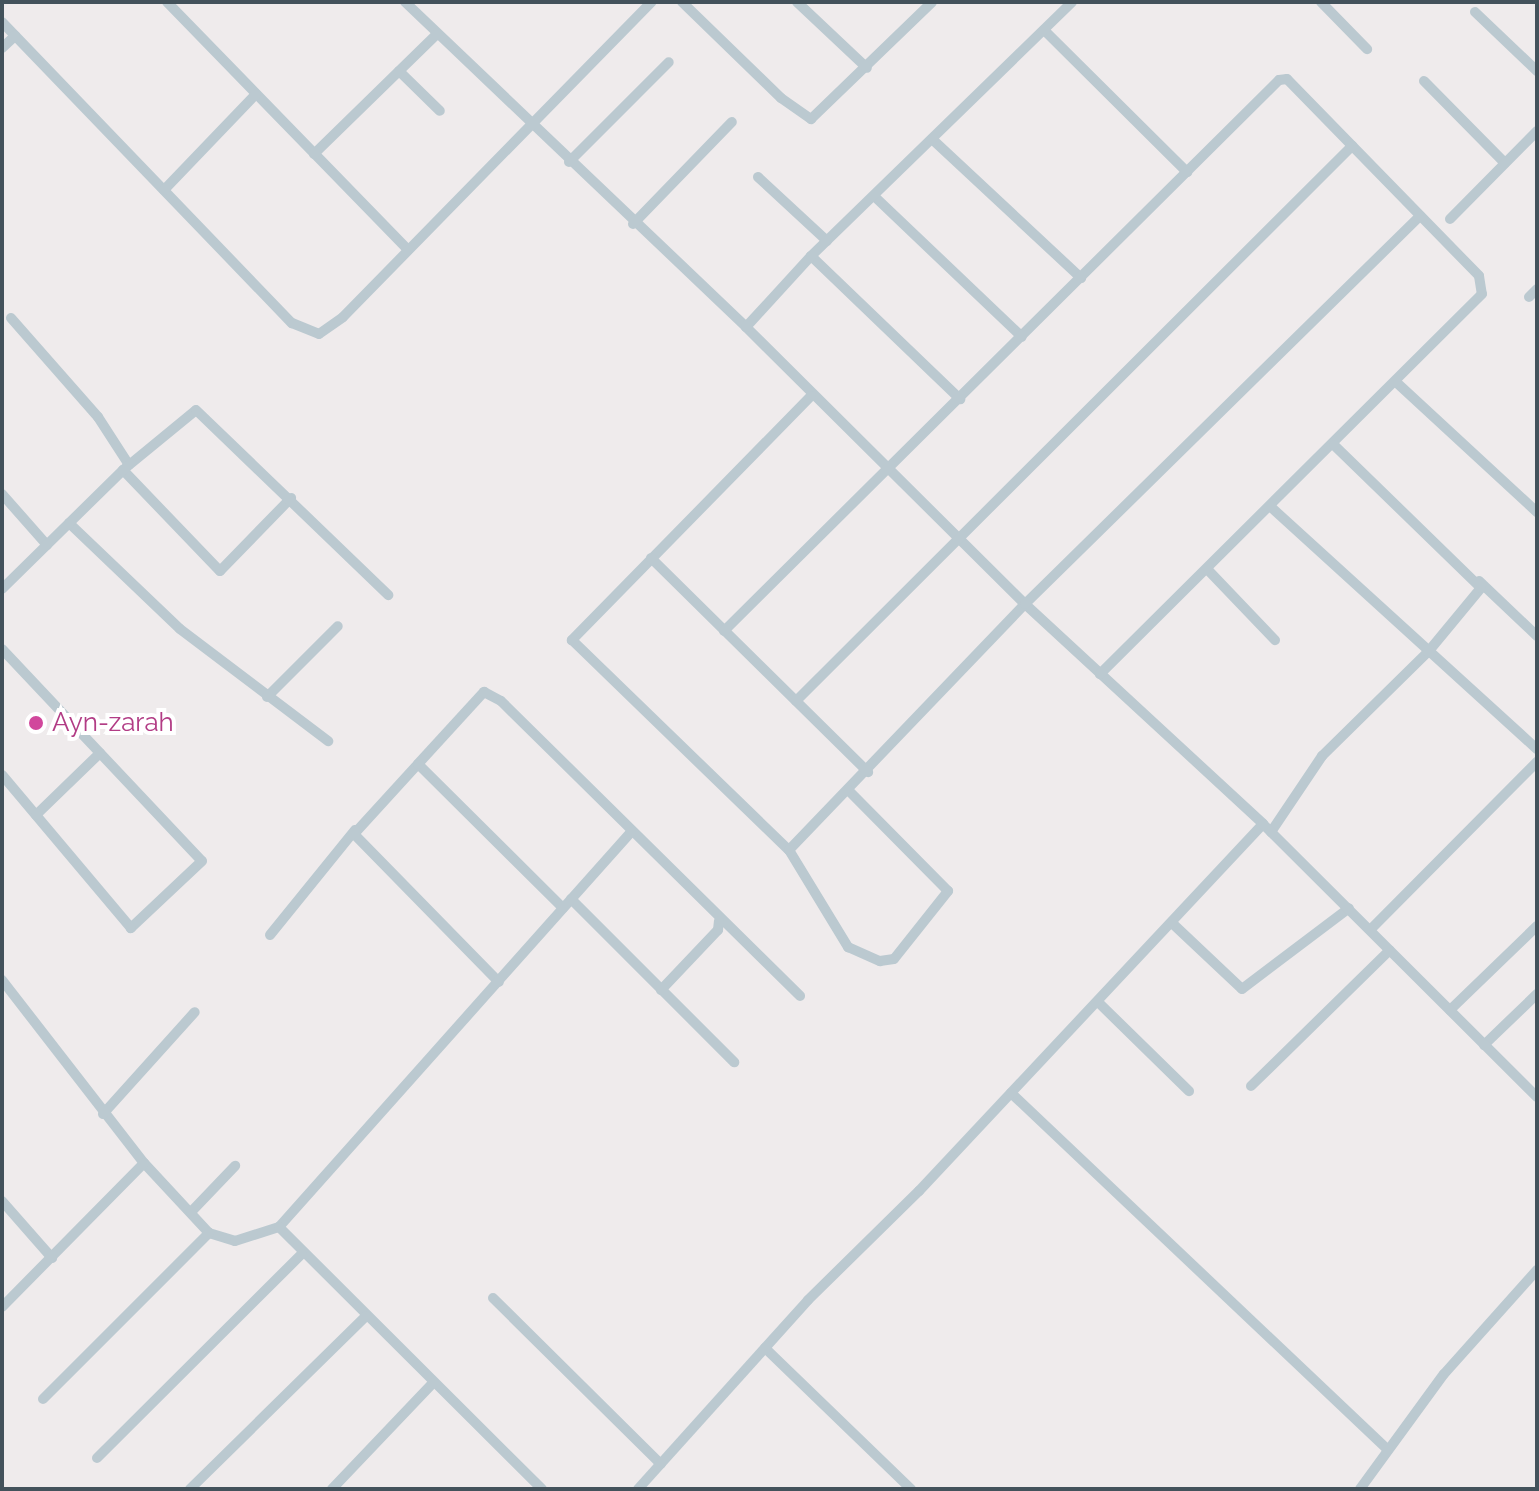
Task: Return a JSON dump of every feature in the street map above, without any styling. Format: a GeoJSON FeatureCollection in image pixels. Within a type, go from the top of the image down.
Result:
{"type":"FeatureCollection","features":[{"type":"Feature","properties":{"kind":"street"},"geometry":{"type":"LineString","coordinates":[[167,2],[408,250]]}},
{"type":"Feature","properties":{"kind":"street"},"geometry":{"type":"LineString","coordinates":[[405,2],[633,224],[746,327],[811,396],[1025,604],[1267,828],[1537,1095]]}},
{"type":"Feature","properties":{"kind":"street"},"geometry":{"type":"LineString","coordinates":[[2,22],[292,323],[310,334],[330,329],[652,2]]}},
{"type":"Feature","properties":{"kind":"street"},"geometry":{"type":"LineString","coordinates":[[682,2],[804,117],[819,115],[932,2]]}},
{"type":"Feature","properties":{"kind":"street"},"geometry":{"type":"LineString","coordinates":[[797,2],[867,68]]}},
{"type":"Feature","properties":{"kind":"street"},"geometry":{"type":"LineString","coordinates":[[746,327],[811,256],[1072,2]]}},
{"type":"Feature","properties":{"kind":"street"},"geometry":{"type":"LineString","coordinates":[[1321,2],[1367,49]]}},
{"type":"Feature","properties":{"kind":"street"},"geometry":{"type":"LineString","coordinates":[[1475,12],[1537,71]]}},
{"type":"Feature","properties":{"kind":"street"},"geometry":{"type":"LineString","coordinates":[[1044,30],[1187,172]]}},
{"type":"Feature","properties":{"kind":"street"},"geometry":{"type":"LineString","coordinates":[[314,154],[437,34]]}},
{"type":"Feature","properties":{"kind":"street"},"geometry":{"type":"LineString","coordinates":[[2,48],[15,36]]}},
{"type":"Feature","properties":{"kind":"street"},"geometry":{"type":"LineString","coordinates":[[569,162],[669,62]]}},
{"type":"Feature","properties":{"kind":"street"},"geometry":{"type":"LineString","coordinates":[[399,71],[440,111]]}},
{"type":"Feature","properties":{"kind":"street"},"geometry":{"type":"LineString","coordinates":[[724,631],[1279,80],[1287,79],[1483,284],[1482,294],[1272,508],[1100,674]]}},
{"type":"Feature","properties":{"kind":"street"},"geometry":{"type":"LineString","coordinates":[[1424,81],[1505,163]]}},
{"type":"Feature","properties":{"kind":"street"},"geometry":{"type":"LineString","coordinates":[[164,190],[256,94]]}},
{"type":"Feature","properties":{"kind":"street"},"geometry":{"type":"LineString","coordinates":[[633,224],[732,122]]}},
{"type":"Feature","properties":{"kind":"street"},"geometry":{"type":"LineString","coordinates":[[1450,219],[1537,131]]}},
{"type":"Feature","properties":{"kind":"street"},"geometry":{"type":"LineString","coordinates":[[932,139],[1081,278]]}},
{"type":"Feature","properties":{"kind":"street"},"geometry":{"type":"LineString","coordinates":[[796,701],[1352,146]]}},
{"type":"Feature","properties":{"kind":"street"},"geometry":{"type":"LineString","coordinates":[[758,177],[827,241]]}},
{"type":"Feature","properties":{"kind":"street"},"geometry":{"type":"LineString","coordinates":[[874,196],[1022,337]]}},
{"type":"Feature","properties":{"kind":"street"},"geometry":{"type":"LineString","coordinates":[[789,850],[868,772],[1025,604],[1420,216]]}},
{"type":"Feature","properties":{"kind":"street"},"geometry":{"type":"LineString","coordinates":[[811,256],[960,399]]}},
{"type":"Feature","properties":{"kind":"street"},"geometry":{"type":"LineString","coordinates":[[11,318],[98,417],[126,468],[220,571],[291,498]]}},
{"type":"Feature","properties":{"kind":"street"},"geometry":{"type":"LineString","coordinates":[[1396,382],[1536,510]]}},
{"type":"Feature","properties":{"kind":"street"},"geometry":{"type":"LineString","coordinates":[[811,396],[574,636],[574,644],[789,850],[848,947],[880,961],[894,959],[948,891],[849,791]]}},
{"type":"Feature","properties":{"kind":"street"},"geometry":{"type":"LineString","coordinates":[[2,589],[126,468],[196,410],[291,498],[388,595]]}},
{"type":"Feature","properties":{"kind":"street"},"geometry":{"type":"LineString","coordinates":[[1334,445],[1537,636]]}},
{"type":"Feature","properties":{"kind":"street"},"geometry":{"type":"LineString","coordinates":[[2,494],[47,545]]}},
{"type":"Feature","properties":{"kind":"street"},"geometry":{"type":"LineString","coordinates":[[1272,508],[1537,749]]}},
{"type":"Feature","properties":{"kind":"street"},"geometry":{"type":"LineString","coordinates":[[69,523],[180,629],[328,741]]}},
{"type":"Feature","properties":{"kind":"street"},"geometry":{"type":"LineString","coordinates":[[651,558],[868,772]]}},
{"type":"Feature","properties":{"kind":"street"},"geometry":{"type":"LineString","coordinates":[[1208,570],[1275,640]]}},
{"type":"Feature","properties":{"kind":"street"},"geometry":{"type":"LineString","coordinates":[[638,1489],[765,1348],[1267,828],[1322,756],[1428,652],[1479,595],[1478,580]]}},
{"type":"Feature","properties":{"kind":"street"},"geometry":{"type":"LineString","coordinates":[[267,697],[338,626]]}},
{"type":"Feature","properties":{"kind":"street"},"geometry":{"type":"LineString","coordinates":[[2,649],[202,861],[131,928],[2,775]]}},
{"type":"Feature","properties":{"kind":"street"},"geometry":{"type":"LineString","coordinates":[[270,935],[355,830],[479,695],[490,692],[719,921],[800,996]]}},
{"type":"Feature","properties":{"kind":"street"},"geometry":{"type":"LineString","coordinates":[[36,815],[100,753]]}},
{"type":"Feature","properties":{"kind":"street"},"geometry":{"type":"LineString","coordinates":[[1370,930],[1537,762]]}},
{"type":"Feature","properties":{"kind":"street"},"geometry":{"type":"LineString","coordinates":[[418,764],[734,1062]]}},
{"type":"Feature","properties":{"kind":"street"},"geometry":{"type":"LineString","coordinates":[[355,830],[499,982]]}},
{"type":"Feature","properties":{"kind":"street"},"geometry":{"type":"LineString","coordinates":[[2,980],[144,1163],[209,1233],[226,1242],[279,1227],[631,832]]}},
{"type":"Feature","properties":{"kind":"street"},"geometry":{"type":"LineString","coordinates":[[1172,923],[1242,989],[1349,908]]}},
{"type":"Feature","properties":{"kind":"street"},"geometry":{"type":"LineString","coordinates":[[661,990],[721,927],[719,921]]}},
{"type":"Feature","properties":{"kind":"street"},"geometry":{"type":"LineString","coordinates":[[1450,1010],[1537,926]]}},
{"type":"Feature","properties":{"kind":"street"},"geometry":{"type":"LineString","coordinates":[[1251,1086],[1390,950]]}},
{"type":"Feature","properties":{"kind":"street"},"geometry":{"type":"LineString","coordinates":[[1484,1045],[1537,994]]}},
{"type":"Feature","properties":{"kind":"street"},"geometry":{"type":"LineString","coordinates":[[1099,1003],[1189,1091]]}},
{"type":"Feature","properties":{"kind":"street"},"geometry":{"type":"LineString","coordinates":[[103,1114],[195,1012]]}},
{"type":"Feature","properties":{"kind":"street"},"geometry":{"type":"LineString","coordinates":[[1011,1093],[1387,1449]]}},
{"type":"Feature","properties":{"kind":"street"},"geometry":{"type":"LineString","coordinates":[[2,1307],[144,1163]]}},
{"type":"Feature","properties":{"kind":"street"},"geometry":{"type":"LineString","coordinates":[[191,1212],[235,1166]]}},
{"type":"Feature","properties":{"kind":"street"},"geometry":{"type":"LineString","coordinates":[[2,1201],[52,1258]]}},
{"type":"Feature","properties":{"kind":"street"},"geometry":{"type":"LineString","coordinates":[[279,1227],[302,1254],[542,1489]]}},
{"type":"Feature","properties":{"kind":"street"},"geometry":{"type":"LineString","coordinates":[[43,1399],[209,1233]]}},
{"type":"Feature","properties":{"kind":"street"},"geometry":{"type":"LineString","coordinates":[[97,1458],[302,1254]]}},
{"type":"Feature","properties":{"kind":"street"},"geometry":{"type":"LineString","coordinates":[[1360,1489],[1444,1374],[1537,1270]]}},
{"type":"Feature","properties":{"kind":"street"},"geometry":{"type":"LineString","coordinates":[[493,1298],[661,1464]]}},
{"type":"Feature","properties":{"kind":"street"},"geometry":{"type":"LineString","coordinates":[[190,1489],[366,1316]]}},
{"type":"Feature","properties":{"kind":"street"},"geometry":{"type":"LineString","coordinates":[[765,1348],[911,1489]]}},
{"type":"Feature","properties":{"kind":"street"},"geometry":{"type":"LineString","coordinates":[[332,1489],[433,1383]]}},
{"type":"Feature","properties":{"kind":"place","name":"Ayn-zarah"},"geometry":{"type":"Point","coordinates":[36,723]}}]}
